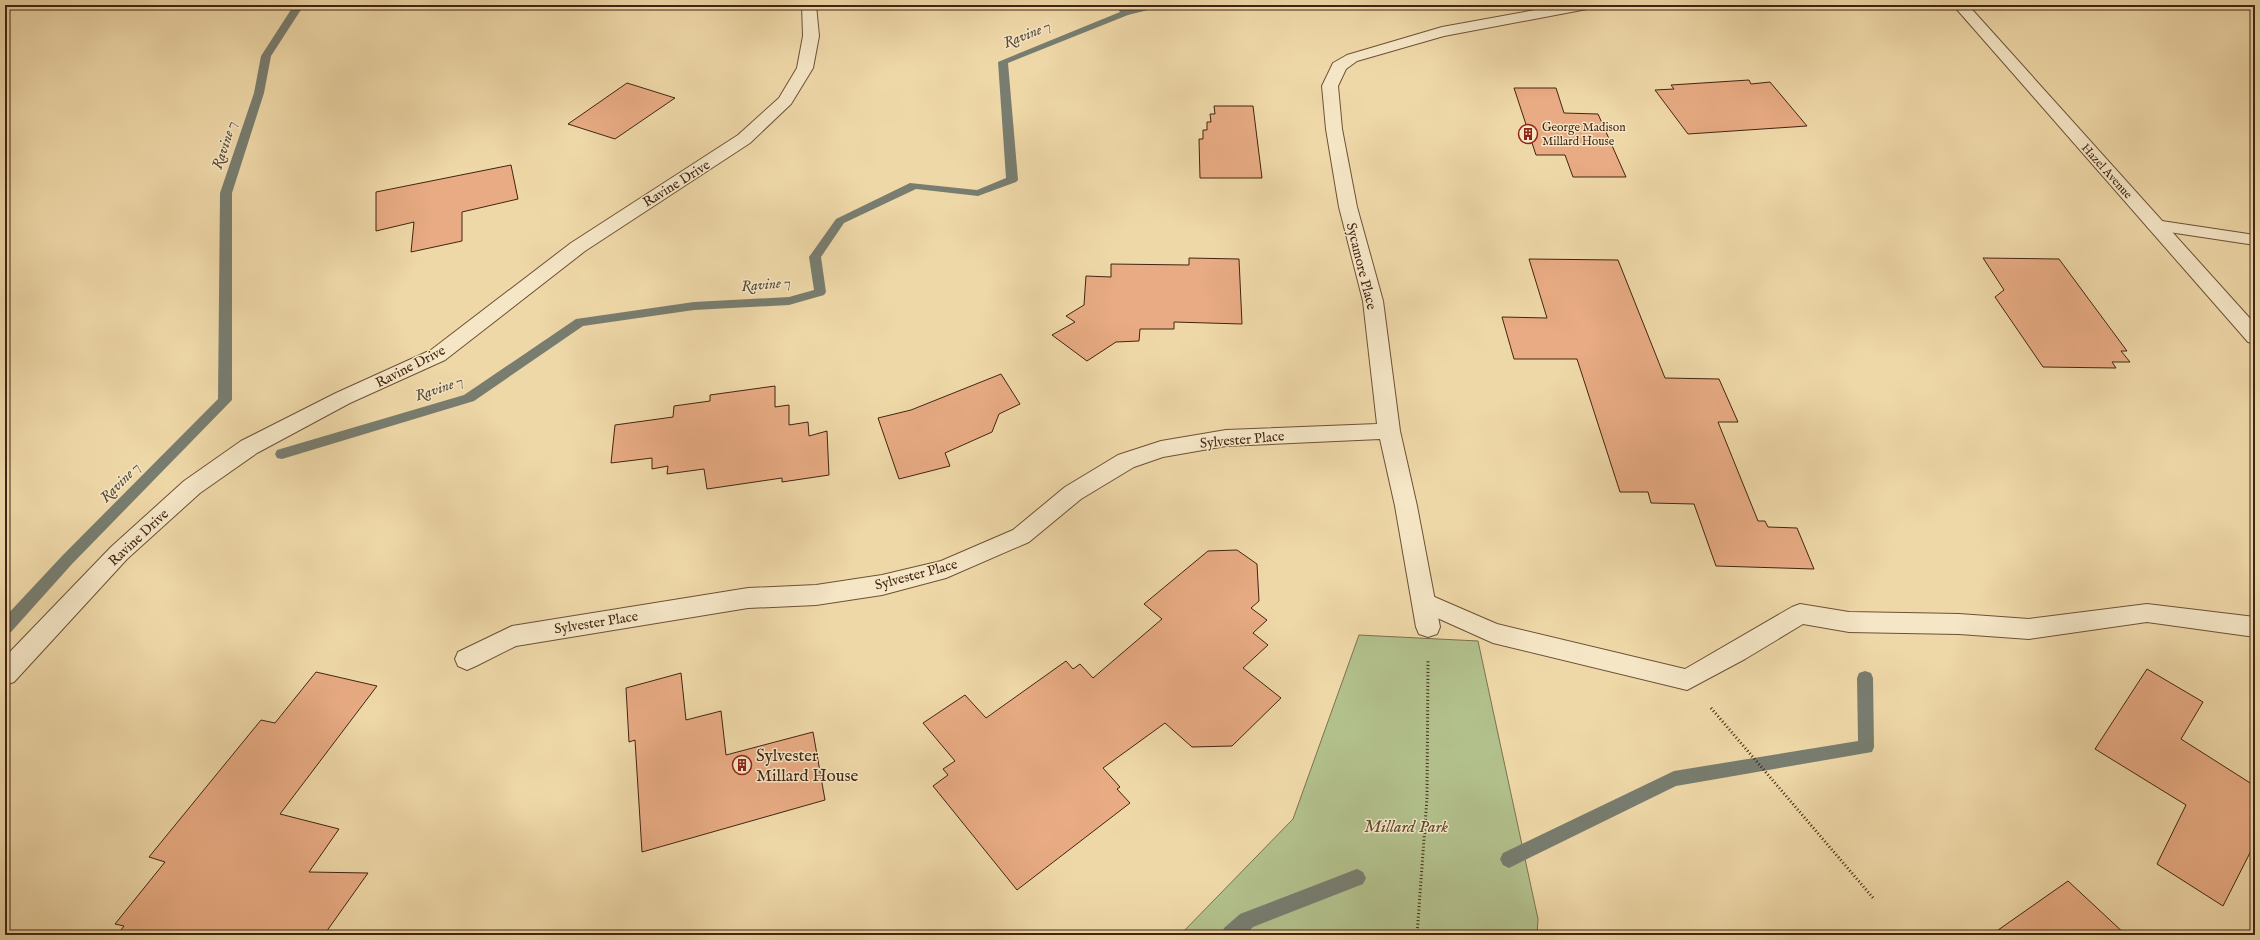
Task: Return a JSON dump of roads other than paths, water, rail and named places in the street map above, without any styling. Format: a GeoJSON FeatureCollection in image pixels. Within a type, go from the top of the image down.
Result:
{"type":"FeatureCollection","features":[{"type":"Feature","properties":{"kind":"street","name":"Ravine Drive"},"geometry":{"type":"LineString","coordinates":[[5,674],[120,553],[192,487],[249,447],[343,398],[438,355],[578,247],[744,139],[785,101],[805,68],[811,36],[809,5]]}},
{"type":"Feature","properties":{"kind":"street","name":"Sycamore Place"},"geometry":{"type":"LineString","coordinates":[[1428,627],[1406,506],[1390,431],[1373,301],[1348,207],[1334,128],[1330,86],[1340,66],[1352,58],[1442,32],[1493,21],[1588,5]]}},
{"type":"Feature","properties":{"kind":"street","name":"Hazel Avenue"},"geometry":{"type":"LineString","coordinates":[[1960,5],[2255,337]]}},
{"type":"Feature","properties":{"kind":"street","name":"Sylvester Place"},"geometry":{"type":"LineString","coordinates":[[467,659],[512,636],[748,598],[816,595],[838,592],[882,585],[946,569],[1021,536],[1073,493],[1126,460],[1161,449],[1226,438],[1390,431]]}},
{"type":"Feature","properties":{"kind":"lane"},"geometry":{"type":"LineString","coordinates":[[2155,225],[2255,240]]}},
{"type":"Feature","properties":{"kind":"lane"},"geometry":{"type":"LineString","coordinates":[[1423,601],[1493,633],[1687,680],[1800,614],[1849,622],[1959,624],[2029,629],[2147,613],[2255,627]]}},
{"type":"Feature","properties":{"kind":"waterway","name":"Ravine 7"},"geometry":{"type":"LineString","coordinates":[[5,627],[67,560],[225,400],[226,193],[259,93],[266,56],[299,5]]}},
{"type":"Feature","properties":{"kind":"waterway","name":"Ravine 7"},"geometry":{"type":"LineString","coordinates":[[1121,5],[1125,13]]}},
{"type":"Feature","properties":{"kind":"waterway","name":"Ravine 7"},"geometry":{"type":"LineString","coordinates":[[1125,13],[1163,5]]}},
{"type":"Feature","properties":{"kind":"waterway","name":"Ravine 7"},"geometry":{"type":"LineString","coordinates":[[282,454],[469,398],[580,322],[694,306],[789,301],[820,292],[815,257],[840,221],[914,185],[978,193],[1012,180],[1003,62],[1125,13]]}},
{"type":"Feature","properties":{"kind":"waterway"},"geometry":{"type":"LineString","coordinates":[[1509,859],[1674,779],[1866,747],[1865,678]]}},
{"type":"Feature","properties":{"kind":"waterway"},"geometry":{"type":"LineString","coordinates":[[1231,935],[1247,920],[1357,878]]}},
{"type":"Feature","properties":{"kind":"place","name":"George Madison Millard House"},"geometry":{"type":"Point","coordinates":[1528,134]}},
{"type":"Feature","properties":{"kind":"place","name":"Sylvester Millard House"},"geometry":{"type":"Point","coordinates":[742,765]}},
{"type":"Feature","properties":{"kind":"park label","name":"Millard Park"},"geometry":{"type":"Point","coordinates":[1406,826]}}]}
